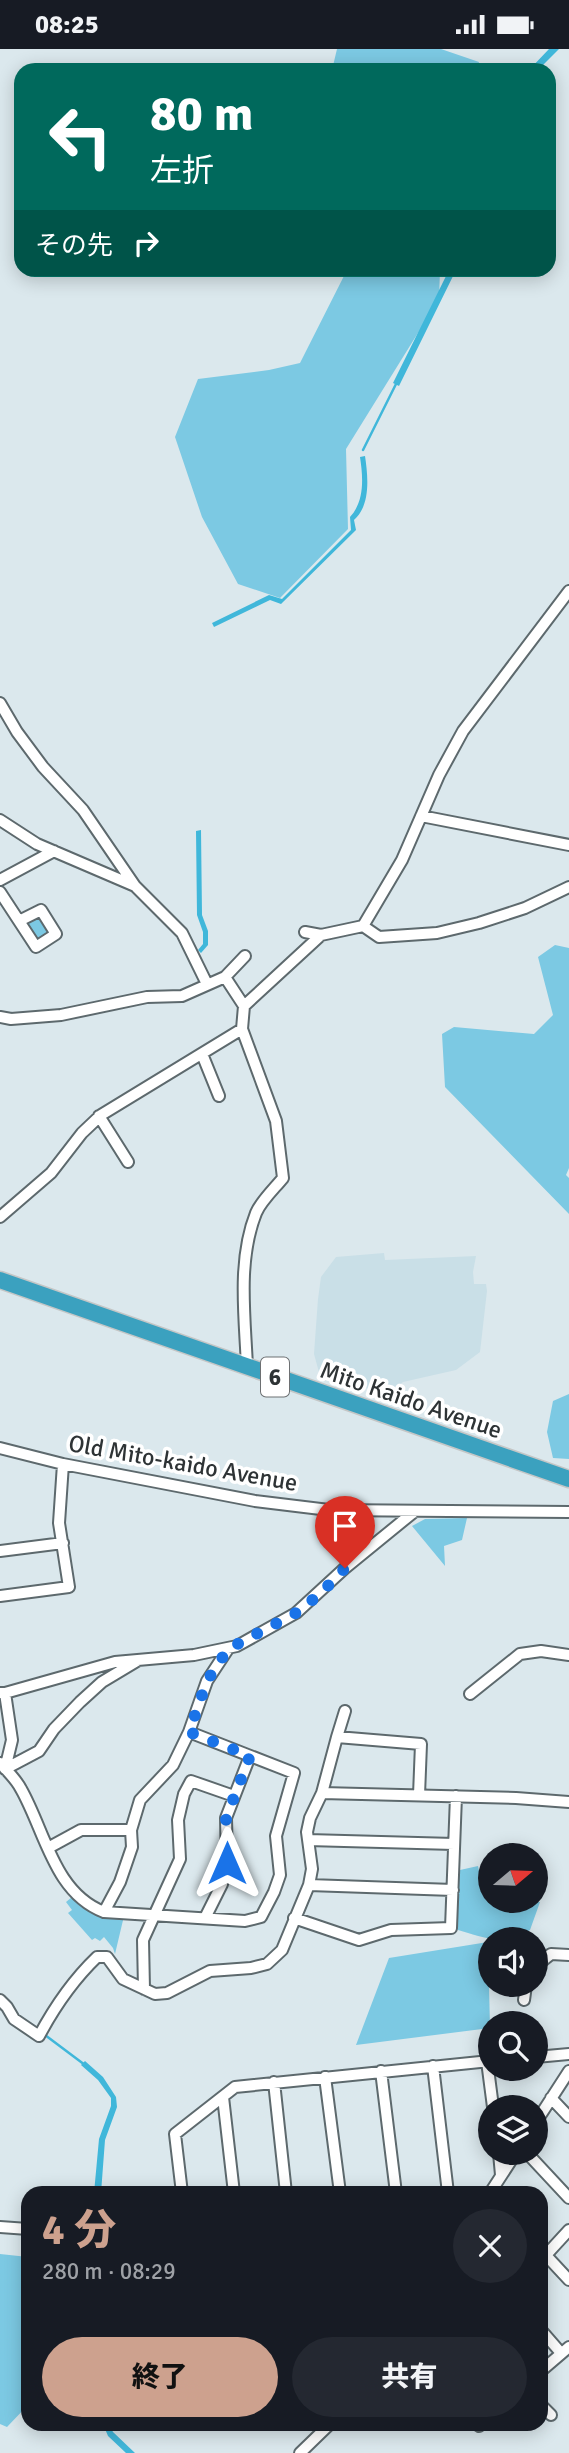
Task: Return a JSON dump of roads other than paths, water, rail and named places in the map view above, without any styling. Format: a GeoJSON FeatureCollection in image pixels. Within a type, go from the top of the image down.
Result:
{"type":"FeatureCollection","features":[{"type":"Feature","properties":{"kind":"highway","name":"Mito Kaido Avenue"},"geometry":{"type":"LineString","coordinates":[[0,1280],[569,1479]]}},
{"type":"Feature","properties":{"kind":"street"},"geometry":{"type":"LineString","coordinates":[[363,926],[402,860],[439,775],[463,731],[569,591]]}},
{"type":"Feature","properties":{"kind":"street"},"geometry":{"type":"LineString","coordinates":[[0,703],[17,732],[43,767],[83,810],[135,886],[182,933],[207,984]]}},
{"type":"Feature","properties":{"kind":"street"},"geometry":{"type":"LineString","coordinates":[[421,816],[569,845]]}},
{"type":"Feature","properties":{"kind":"street"},"geometry":{"type":"LineString","coordinates":[[0,820],[37,844],[135,886]]}},
{"type":"Feature","properties":{"kind":"street"},"geometry":{"type":"LineString","coordinates":[[0,880],[54,851]]}},
{"type":"Feature","properties":{"kind":"street"},"geometry":{"type":"LineString","coordinates":[[305,932],[321,935],[363,926],[379,937],[437,933],[525,908],[569,887]]}},
{"type":"Feature","properties":{"kind":"street"},"geometry":{"type":"LineString","coordinates":[[0,892],[19,921]]}},
{"type":"Feature","properties":{"kind":"street"},"geometry":{"type":"LineString","coordinates":[[244,1006],[321,935]]}},
{"type":"Feature","properties":{"kind":"street"},"geometry":{"type":"LineString","coordinates":[[0,1017],[11,1019],[61,1016],[147,997],[182,996],[225,977],[245,956]]}},
{"type":"Feature","properties":{"kind":"street"},"geometry":{"type":"LineString","coordinates":[[225,977],[244,1006],[242,1029],[276,1121],[283,1178],[256,1211],[249,1238],[244,1286],[247,1367]]}},
{"type":"Feature","properties":{"kind":"street"},"geometry":{"type":"LineString","coordinates":[[0,1217],[51,1173],[99,1116],[242,1029]]}},
{"type":"Feature","properties":{"kind":"street"},"geometry":{"type":"LineString","coordinates":[[202,1053],[219,1096]]}},
{"type":"Feature","properties":{"kind":"street"},"geometry":{"type":"LineString","coordinates":[[99,1116],[128,1162]]}},
{"type":"Feature","properties":{"kind":"street","name":"Old Mito-kaido Avenue"},"geometry":{"type":"LineString","coordinates":[[0,1448],[62,1464],[255,1501],[329,1510],[569,1512]]}},
{"type":"Feature","properties":{"kind":"street"},"geometry":{"type":"LineString","coordinates":[[0,1595],[69,1587],[59,1523],[62,1464]]}},
{"type":"Feature","properties":{"kind":"street"},"geometry":{"type":"LineString","coordinates":[[2,1766],[12,1740],[3,1693],[116,1662],[228,1649],[296,1613],[320,1594],[345,1568],[415,1511]]}},
{"type":"Feature","properties":{"kind":"street"},"geometry":{"type":"LineString","coordinates":[[0,1551],[63,1543]]}},
{"type":"Feature","properties":{"kind":"street"},"geometry":{"type":"LineString","coordinates":[[104,1912],[120,1882],[132,1847],[131,1830],[139,1800],[173,1765],[189,1732],[207,1681],[228,1649]]}},
{"type":"Feature","properties":{"kind":"street"},"geometry":{"type":"LineString","coordinates":[[470,1694],[520,1654],[541,1651],[569,1655]]}},
{"type":"Feature","properties":{"kind":"street"},"geometry":{"type":"LineString","coordinates":[[2,1766],[38,1751],[54,1729],[87,1695],[102,1682],[139,1660]]}},
{"type":"Feature","properties":{"kind":"street"},"geometry":{"type":"LineString","coordinates":[[0,2016],[13,2019],[39,2036],[53,2009],[97,1957],[107,1957],[124,1979],[155,1994],[167,1993],[210,1971],[267,1964],[282,1950],[309,1885],[312,1869],[308,1840],[310,1818],[322,1793],[345,1711]]}},
{"type":"Feature","properties":{"kind":"street"},"geometry":{"type":"LineString","coordinates":[[2,1766],[21,1787],[47,1847],[74,1894],[91,1907],[104,1912],[245,1921],[261,1917],[280,1875],[276,1836],[294,1773],[189,1732]]}},
{"type":"Feature","properties":{"kind":"street"},"geometry":{"type":"LineString","coordinates":[[337,1737],[421,1744],[419,1795]]}},
{"type":"Feature","properties":{"kind":"street"},"geometry":{"type":"LineString","coordinates":[[205,1918],[222,1884],[227,1863],[226,1818],[250,1756]]}},
{"type":"Feature","properties":{"kind":"street"},"geometry":{"type":"LineString","coordinates":[[144,1989],[144,1940],[180,1859],[178,1820],[184,1794],[191,1781],[234,1797]]}},
{"type":"Feature","properties":{"kind":"street"},"geometry":{"type":"LineString","coordinates":[[322,1793],[569,1802]]}},
{"type":"Feature","properties":{"kind":"street"},"geometry":{"type":"LineString","coordinates":[[294,1918],[359,1940],[391,1930],[451,1928],[456,1796]]}},
{"type":"Feature","properties":{"kind":"street"},"geometry":{"type":"LineString","coordinates":[[47,1847],[81,1831],[131,1830]]}},
{"type":"Feature","properties":{"kind":"street"},"geometry":{"type":"LineString","coordinates":[[308,1840],[454,1844]]}},
{"type":"Feature","properties":{"kind":"street"},"geometry":{"type":"LineString","coordinates":[[309,1885],[453,1890]]}},
{"type":"Feature","properties":{"kind":"street"},"geometry":{"type":"LineString","coordinates":[[548,1956],[551,1954],[569,1955]]}},
{"type":"Feature","properties":{"kind":"street"},"geometry":{"type":"LineString","coordinates":[[0,2000],[8,2007],[13,2019]]}},
{"type":"Feature","properties":{"kind":"street"},"geometry":{"type":"LineString","coordinates":[[548,2056],[569,2054]]}},
{"type":"Feature","properties":{"kind":"street"},"geometry":{"type":"LineString","coordinates":[[181,2186],[175,2134],[236,2087],[478,2062]]}},
{"type":"Feature","properties":{"kind":"street"},"geometry":{"type":"LineString","coordinates":[[433,2066],[447,2186]]}},
{"type":"Feature","properties":{"kind":"street"},"geometry":{"type":"LineString","coordinates":[[381,2071],[395,2186]]}},
{"type":"Feature","properties":{"kind":"street"},"geometry":{"type":"LineString","coordinates":[[548,2103],[569,2071]]}},
{"type":"Feature","properties":{"kind":"street"},"geometry":{"type":"LineString","coordinates":[[325,2077],[339,2186]]}},
{"type":"Feature","properties":{"kind":"street"},"geometry":{"type":"LineString","coordinates":[[274,2082],[285,2186]]}},
{"type":"Feature","properties":{"kind":"street"},"geometry":{"type":"LineString","coordinates":[[223,2097],[233,2186]]}},
{"type":"Feature","properties":{"kind":"street"},"geometry":{"type":"LineString","coordinates":[[551,2098],[569,2117]]}},
{"type":"Feature","properties":{"kind":"street"},"geometry":{"type":"LineString","coordinates":[[500,2165],[501,2175]]}},
{"type":"Feature","properties":{"kind":"street"},"geometry":{"type":"LineString","coordinates":[[494,2186],[508,2165]]}},
{"type":"Feature","properties":{"kind":"street"},"geometry":{"type":"LineString","coordinates":[[538,2165],[569,2198]]}},
{"type":"Feature","properties":{"kind":"street"},"geometry":{"type":"LineString","coordinates":[[0,2227],[21,2228]]}},
{"type":"Feature","properties":{"kind":"street"},"geometry":{"type":"LineString","coordinates":[[548,2249],[569,2230]]}},
{"type":"Feature","properties":{"kind":"street"},"geometry":{"type":"LineString","coordinates":[[548,2257],[569,2280]]}},
{"type":"Feature","properties":{"kind":"street"},"geometry":{"type":"LineString","coordinates":[[548,2336],[565,2350],[548,2365]]}},
{"type":"Feature","properties":{"kind":"street"},"geometry":{"type":"LineString","coordinates":[[548,2412],[551,2415]]}},
{"type":"Feature","properties":{"kind":"street"},"geometry":{"type":"LineString","coordinates":[[300,2453],[323,2431]]}},
{"type":"Feature","properties":{"kind":"waterway"},"geometry":{"type":"LineString","coordinates":[[363,450],[396,384]]}},
{"type":"Feature","properties":{"kind":"waterway"},"geometry":{"type":"LineString","coordinates":[[45,2035],[85,2065]]}}]}
